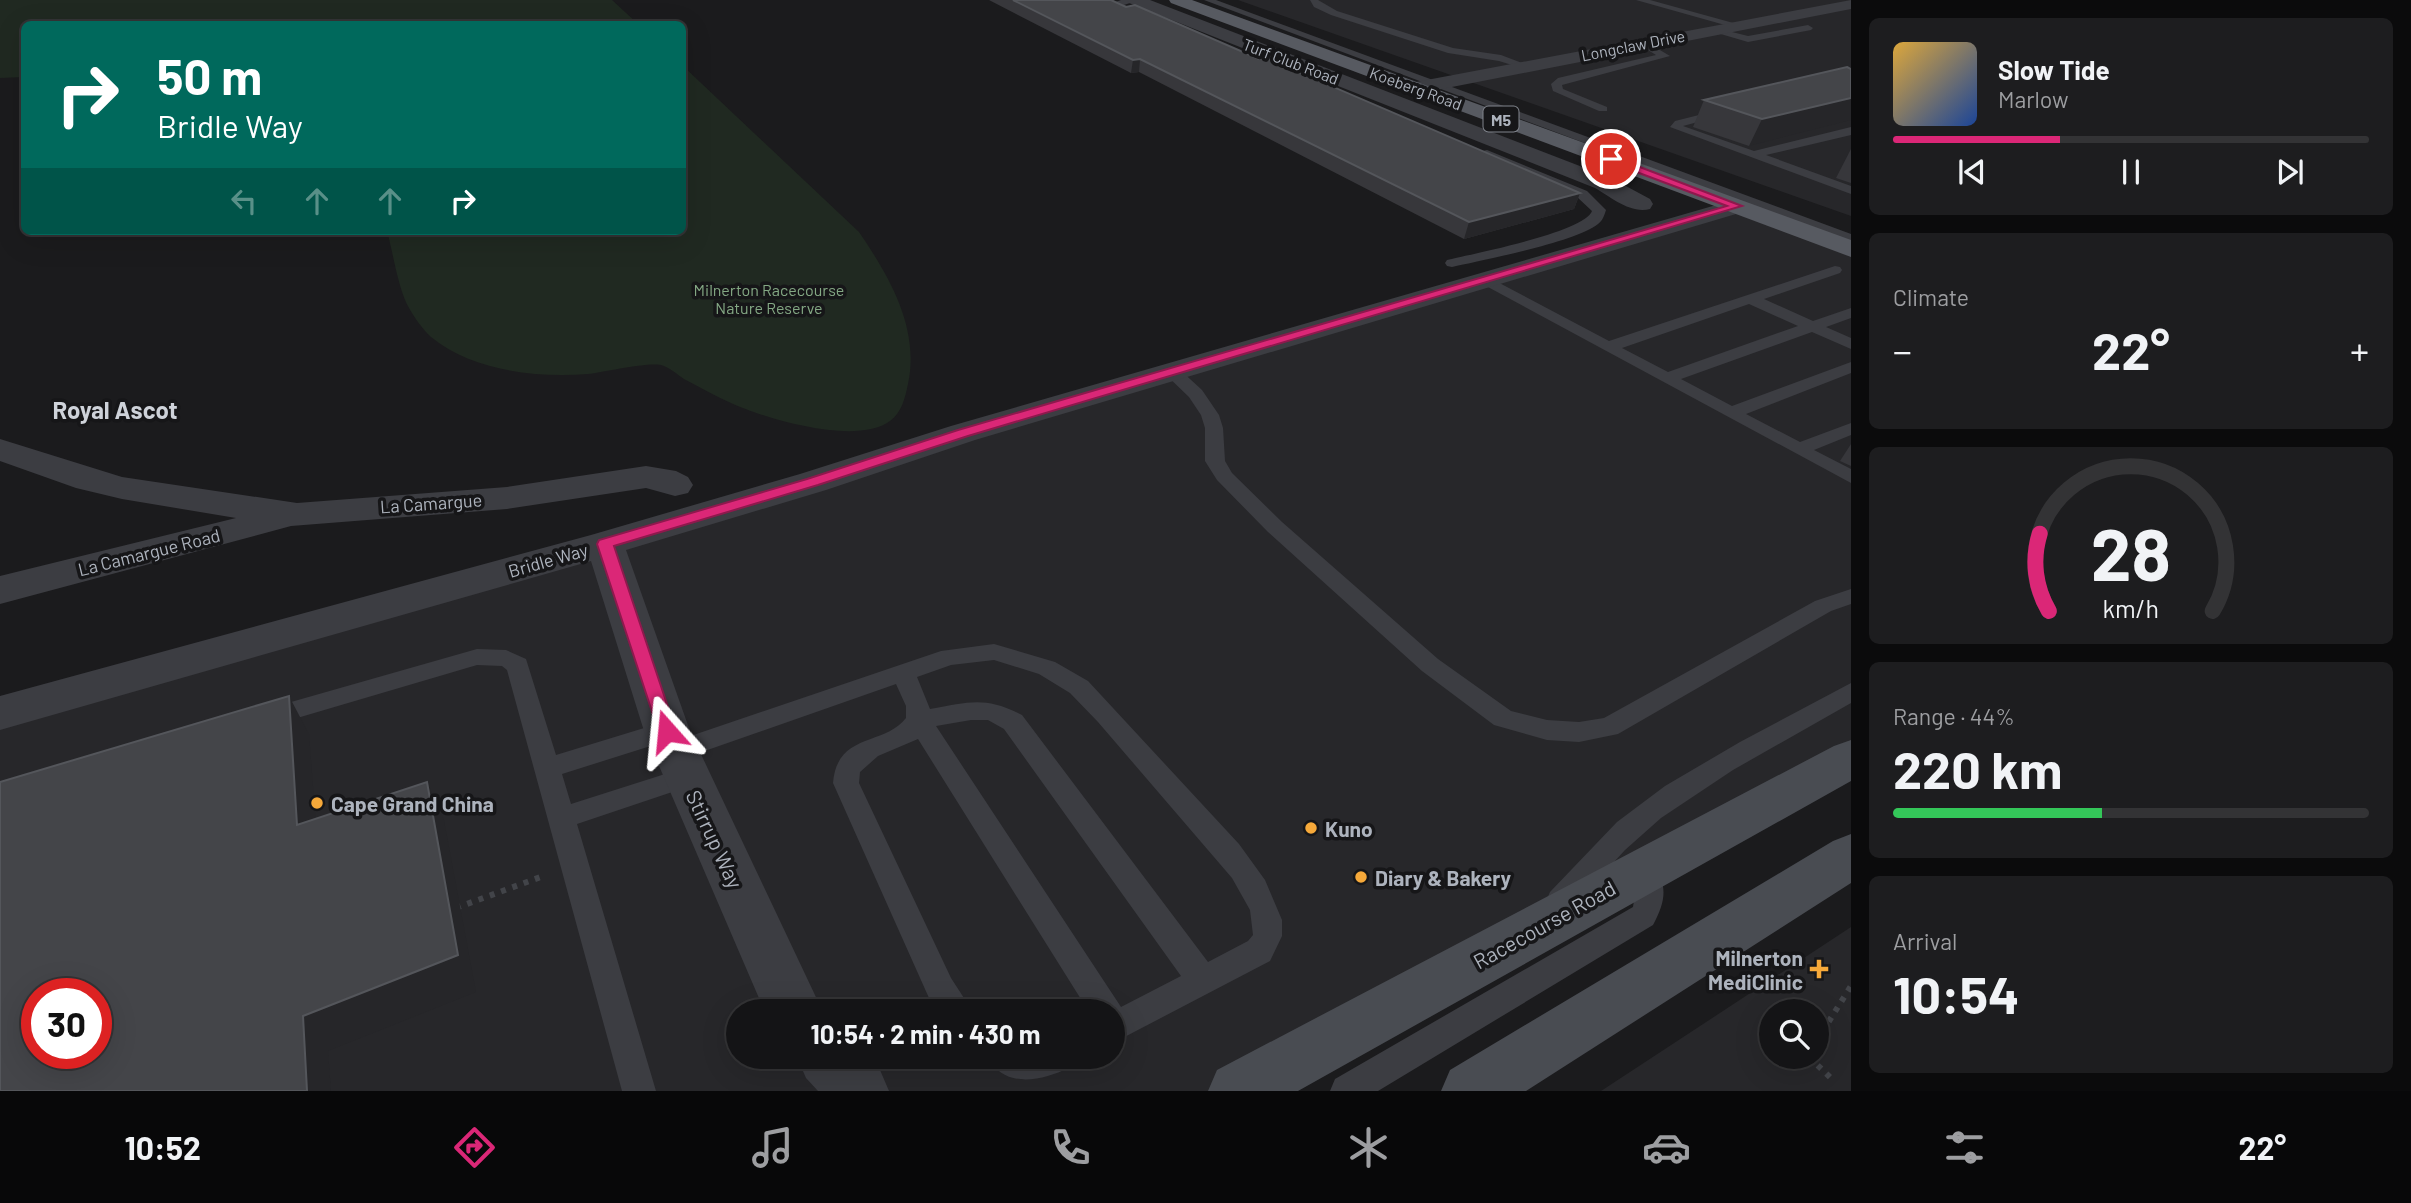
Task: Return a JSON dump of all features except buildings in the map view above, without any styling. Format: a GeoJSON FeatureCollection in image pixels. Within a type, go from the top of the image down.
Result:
{"type":"FeatureCollection","features":[{"type":"Feature","properties":{"kind":"main road","name":"Koeberg Road"},"geometry":{"type":"LineString","coordinates":[[1177,0],[1198,3],[1851,226]]}},
{"type":"Feature","properties":{"kind":"main road","name":"Koeberg Road"},"geometry":{"type":"LineString","coordinates":[[1229,2],[1737,206],[1851,249]]}},
{"type":"Feature","properties":{"kind":"main road","name":"Racecourse Road"},"geometry":{"type":"LineString","coordinates":[[1238,1091],[1851,759]]}},
{"type":"Feature","properties":{"kind":"main road"},"geometry":{"type":"LineString","coordinates":[[1471,1091],[1851,856]]}},
{"type":"Feature","properties":{"kind":"street","name":"Turf Club Road"},"geometry":{"type":"LineString","coordinates":[[1122,1],[1603,183],[1641,204]]}},
{"type":"Feature","properties":{"kind":"street","name":"Longclaw Drive"},"geometry":{"type":"LineString","coordinates":[[1433,84],[1851,4]]}},
{"type":"Feature","properties":{"kind":"street","name":"Bridle Way"},"geometry":{"type":"LineString","coordinates":[[0,713],[605,544],[813,482],[963,433],[1737,206]]}},
{"type":"Feature","properties":{"kind":"street","name":"La Camargue"},"geometry":{"type":"LineString","coordinates":[[0,449],[89,480],[186,500],[297,515],[507,498],[646,478],[663,479],[675,485]]}},
{"type":"Feature","properties":{"kind":"street"},"geometry":{"type":"LineString","coordinates":[[183,544],[186,500]]}},
{"type":"Feature","properties":{"kind":"street","name":"La Camargue Road"},"geometry":{"type":"LineString","coordinates":[[0,590],[297,515]]}},
{"type":"Feature","properties":{"kind":"street","name":"Stirrup Way"},"geometry":{"type":"LineString","coordinates":[[605,544],[677,753],[788,999]]}},
{"type":"Feature","properties":{"kind":"street"},"geometry":{"type":"LineString","coordinates":[[814,1069],[820,1091]]}},
{"type":"Feature","properties":{"kind":"street"},"geometry":{"type":"LineString","coordinates":[[838,1069],[859,1091]]}},
{"type":"Feature","properties":{"kind":"lane"},"geometry":{"type":"LineString","coordinates":[[1314,0],[1323,8],[1452,51],[1501,58],[1525,66]]}},
{"type":"Feature","properties":{"kind":"lane"},"geometry":{"type":"LineString","coordinates":[[1323,8],[1332,0]]}},
{"type":"Feature","properties":{"kind":"lane"},"geometry":{"type":"LineString","coordinates":[[1640,0],[1734,25]]}},
{"type":"Feature","properties":{"kind":"lane"},"geometry":{"type":"LineString","coordinates":[[1122,1],[1324,88]]}},
{"type":"Feature","properties":{"kind":"lane"},"geometry":{"type":"LineString","coordinates":[[1198,3],[1229,2]]}},
{"type":"Feature","properties":{"kind":"lane"},"geometry":{"type":"LineString","coordinates":[[1712,30],[1748,39],[1808,28]]}},
{"type":"Feature","properties":{"kind":"lane"},"geometry":{"type":"LineString","coordinates":[[1603,109],[1556,88],[1562,80],[1665,56],[1643,43]]}},
{"type":"Feature","properties":{"kind":"lane"},"geometry":{"type":"LineString","coordinates":[[1566,58],[1606,71]]}},
{"type":"Feature","properties":{"kind":"lane"},"geometry":{"type":"LineString","coordinates":[[1433,84],[1851,239]]}},
{"type":"Feature","properties":{"kind":"lane"},"geometry":{"type":"LineString","coordinates":[[1736,109],[1679,123],[1676,127],[1851,190]]}},
{"type":"Feature","properties":{"kind":"lane"},"geometry":{"type":"LineString","coordinates":[[1752,155],[1851,131]]}},
{"type":"Feature","properties":{"kind":"lane"},"geometry":{"type":"LineString","coordinates":[[1452,263],[1573,231],[1594,222],[1599,210],[1582,194],[1478,150]]}},
{"type":"Feature","properties":{"kind":"lane"},"geometry":{"type":"LineString","coordinates":[[1811,176],[1838,168]]}},
{"type":"Feature","properties":{"kind":"lane"},"geometry":{"type":"LineString","coordinates":[[1608,347],[1835,270]]}},
{"type":"Feature","properties":{"kind":"lane"},"geometry":{"type":"LineString","coordinates":[[1483,280],[1851,477]]}},
{"type":"Feature","properties":{"kind":"lane"},"geometry":{"type":"LineString","coordinates":[[1750,299],[1851,344]]}},
{"type":"Feature","properties":{"kind":"lane"},"geometry":{"type":"LineString","coordinates":[[1667,378],[1851,313]]}},
{"type":"Feature","properties":{"kind":"lane"},"geometry":{"type":"LineString","coordinates":[[1731,413],[1851,368]]}},
{"type":"Feature","properties":{"kind":"lane"},"geometry":{"type":"LineString","coordinates":[[1172,372],[1196,394],[1210,415],[1214,428],[1215,461],[1224,476],[1275,527],[1430,665],[1503,718],[1547,730],[1579,732],[1609,727],[1823,606],[1851,596]]}},
{"type":"Feature","properties":{"kind":"lane"},"geometry":{"type":"LineString","coordinates":[[1799,449],[1851,429]]}},
{"type":"Feature","properties":{"kind":"lane"},"geometry":{"type":"LineString","coordinates":[[562,818],[677,753],[949,657],[994,652],[1046,668],[1079,687],[1107,715],[1229,852],[1265,911],[1268,934],[1259,951],[1203,981],[1125,1016]]}},
{"type":"Feature","properties":{"kind":"lane"},"geometry":{"type":"LineString","coordinates":[[240,726],[477,657],[506,658],[517,665],[639,1091]]}},
{"type":"Feature","properties":{"kind":"lane"},"geometry":{"type":"LineString","coordinates":[[903,673],[918,706],[919,720],[1097,999]]}},
{"type":"Feature","properties":{"kind":"lane"},"geometry":{"type":"LineString","coordinates":[[1535,928],[1611,845],[1651,810],[1692,783],[1851,692]]}},
{"type":"Feature","properties":{"kind":"lane"},"geometry":{"type":"LineString","coordinates":[[948,999],[940,988],[846,783],[847,768],[869,749],[910,732],[919,720],[971,711],[992,712],[1013,722],[1203,981]]}},
{"type":"Feature","properties":{"kind":"lane"},"geometry":{"type":"LineString","coordinates":[[547,768],[677,753]]}},
{"type":"Feature","properties":{"kind":"lane"},"geometry":{"type":"LineString","coordinates":[[1347,1091],[1643,916],[1652,900],[1651,883],[1643,870]]}},
{"type":"Feature","properties":{"kind":"path"},"geometry":{"type":"LineString","coordinates":[[447,911],[575,864]]}},
{"type":"Feature","properties":{"kind":"path"},"geometry":{"type":"LineString","coordinates":[[1829,1021],[1851,986]]}},
{"type":"Feature","properties":{"kind":"path"},"geometry":{"type":"LineString","coordinates":[[1822,1069],[1834,1081]]}},
{"type":"Feature","properties":{"kind":"shaded area"},"geometry":{"type":"Polygon","coordinates":[[[1238,0],[1851,0],[1851,216],[1238,0]]]}},
{"type":"Feature","properties":{"kind":"shaded area"},"geometry":{"type":"Polygon","coordinates":[[[1737,206],[1851,249],[1851,759],[1238,1091],[0,1091],[0,713],[1737,206]]]}},
{"type":"Feature","properties":{"kind":"shaded area","name":"Milnerton MediClinic"},"geometry":{"type":"Polygon","coordinates":[[[1851,927],[1851,1091],[1601,1091],[1851,927]]]}},
{"type":"Feature","properties":{"kind":"green space"},"geometry":{"type":"Polygon","coordinates":[[[0,0],[612,0],[635,21],[21,21],[21,77],[0,78],[0,0]]]}},
{"type":"Feature","properties":{"kind":"green space","name":"Milnerton Racecourse Nature Reserve"},"geometry":{"type":"Polygon","coordinates":[[[686,69],[859,232],[891,285],[906,323],[911,363],[906,394],[900,409],[890,421],[875,428],[834,431],[788,422],[746,409],[661,365],[588,374],[548,375],[485,365],[447,349],[428,334],[405,300],[388,235],[686,235],[686,69]]]}},
{"type":"Feature","properties":{"kind":"place","name":"Cape Grand China"},"geometry":{"type":"Point","coordinates":[317,803]}},
{"type":"Feature","properties":{"kind":"place","name":"Kuno"},"geometry":{"type":"Point","coordinates":[1311,828]}},
{"type":"Feature","properties":{"kind":"place","name":"Diary & Bakery"},"geometry":{"type":"Point","coordinates":[1361,877]}},
{"type":"Feature","properties":{"kind":"place","name":"Milnerton MediClinic"},"geometry":{"type":"Point","coordinates":[1819,969]}},
{"type":"Feature","properties":{"kind":"district","name":"Royal Ascot"},"geometry":{"type":"Point","coordinates":[115,409]}},
{"type":"Feature","properties":{"kind":"route"},"geometry":{"type":"LineString","coordinates":[[667,731],[605,544],[813,482],[963,433],[1737,206],[1611,159]]}}]}
